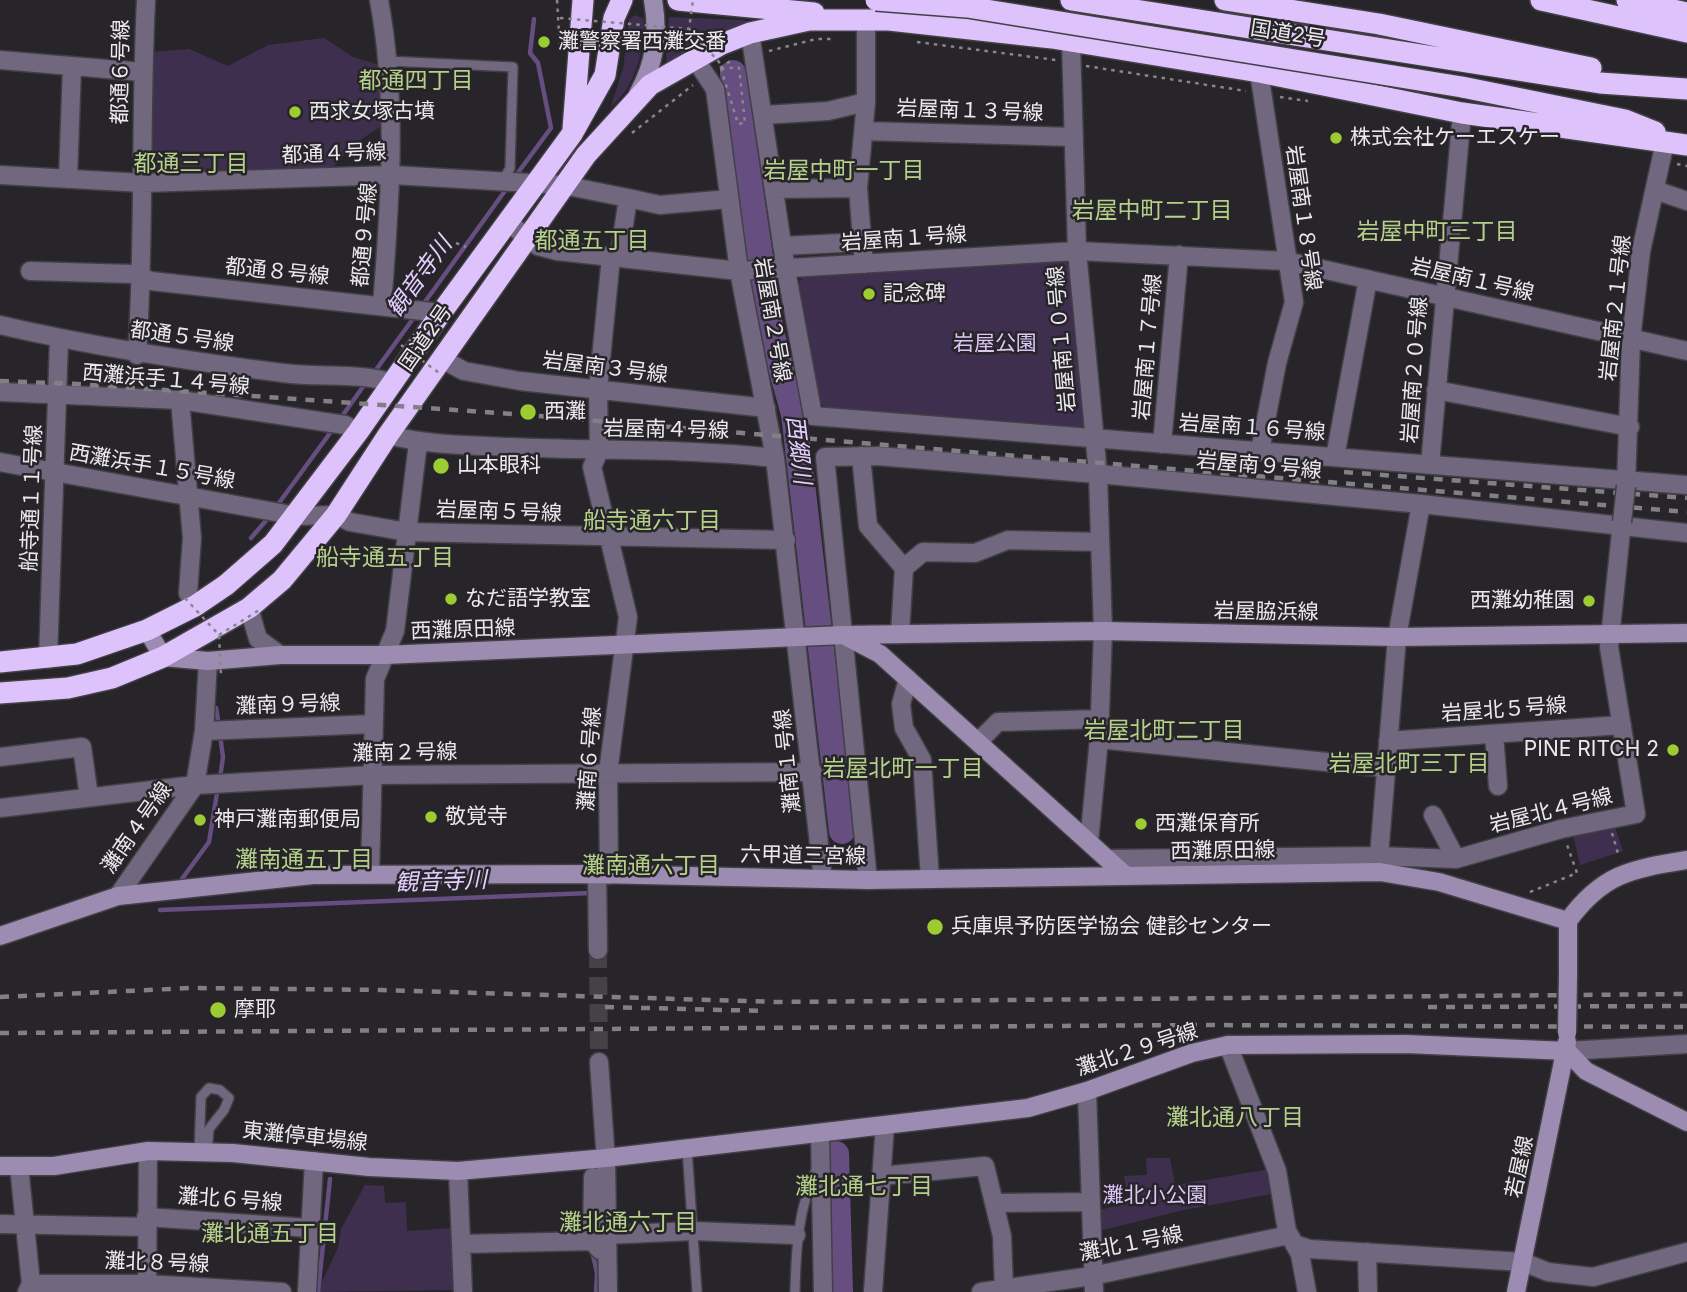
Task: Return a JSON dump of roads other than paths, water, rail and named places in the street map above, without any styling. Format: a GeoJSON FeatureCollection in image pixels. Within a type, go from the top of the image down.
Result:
{"type":"FeatureCollection","features":[{"type":"Feature","properties":{"kind":"highway"},"geometry":{"type":"LineString","coordinates":[[572,134],[583,0]]}},
{"type":"Feature","properties":{"kind":"highway","name":"国道2号"},"geometry":{"type":"LineString","coordinates":[[0,662],[48,659],[102,648],[147,630],[247,569],[297,516],[352,428],[376,379],[509,223],[521,185],[572,134],[605,75],[614,18],[622,0]]}},
{"type":"Feature","properties":{"kind":"highway","name":"国道2号"},"geometry":{"type":"LineString","coordinates":[[678,0],[1061,40],[1259,72],[1462,113],[1675,148]]}},
{"type":"Feature","properties":{"kind":"highway","name":"国道2号"},"geometry":{"type":"LineString","coordinates":[[876,0],[967,7],[1462,87],[1625,120],[1675,148]]}},
{"type":"Feature","properties":{"kind":"highway"},"geometry":{"type":"LineString","coordinates":[[1058,0],[1061,40]]}},
{"type":"Feature","properties":{"kind":"highway","name":"国道2号"},"geometry":{"type":"LineString","coordinates":[[1071,0],[1600,83],[1687,89]]}},
{"type":"Feature","properties":{"kind":"highway","name":"国道2号"},"geometry":{"type":"LineString","coordinates":[[1225,0],[1379,24],[1687,89]]}},
{"type":"Feature","properties":{"kind":"highway"},"geometry":{"type":"LineString","coordinates":[[1541,0],[1687,32]]}},
{"type":"Feature","properties":{"kind":"highway"},"geometry":{"type":"LineString","coordinates":[[1627,0],[1687,13]]}},
{"type":"Feature","properties":{"kind":"highway","name":"国道2号"},"geometry":{"type":"LineString","coordinates":[[0,693],[68,688],[112,677],[163,657],[255,608],[282,580],[335,515],[388,435],[442,367],[563,185],[636,97],[666,73],[750,33],[810,20],[866,30],[889,20]]}},
{"type":"Feature","properties":{"kind":"street","name":"都通６号線"},"geometry":{"type":"LineString","coordinates":[[137,355],[142,278],[142,72],[146,0]]}},
{"type":"Feature","properties":{"kind":"street","name":"都通９号線"},"geometry":{"type":"LineString","coordinates":[[379,0],[393,109],[393,175],[382,306]]}},
{"type":"Feature","properties":{"kind":"street"},"geometry":{"type":"LineString","coordinates":[[636,97],[653,63],[657,22],[653,0]]}},
{"type":"Feature","properties":{"kind":"street"},"geometry":{"type":"LineString","coordinates":[[864,264],[858,188],[866,102],[866,30]]}},
{"type":"Feature","properties":{"kind":"street"},"geometry":{"type":"LineString","coordinates":[[750,33],[786,270]]}},
{"type":"Feature","properties":{"kind":"street","name":"岩屋南１０号線"},"geometry":{"type":"LineString","coordinates":[[1061,40],[1072,64],[1077,251],[1098,474],[1103,631],[1100,739],[1089,842]]}},
{"type":"Feature","properties":{"kind":"street","name":"岩屋南２号線"},"geometry":{"type":"LineString","coordinates":[[695,59],[715,89],[739,271],[775,458],[797,637]]}},
{"type":"Feature","properties":{"kind":"street"},"geometry":{"type":"LineString","coordinates":[[0,60],[142,72]]}},
{"type":"Feature","properties":{"kind":"street"},"geometry":{"type":"LineString","coordinates":[[68,179],[72,66]]}},
{"type":"Feature","properties":{"kind":"street","name":"岩屋南１８号線"},"geometry":{"type":"LineString","coordinates":[[1259,72],[1294,302],[1277,363],[1260,452]]}},
{"type":"Feature","properties":{"kind":"street"},"geometry":{"type":"LineString","coordinates":[[764,115],[828,111],[866,102]]}},
{"type":"Feature","properties":{"kind":"street","name":"岩屋南２０号線"},"geometry":{"type":"LineString","coordinates":[[1430,464],[1443,296],[1462,113]]}},
{"type":"Feature","properties":{"kind":"street","name":"岩屋南１３号線"},"geometry":{"type":"LineString","coordinates":[[864,131],[1074,137]]}},
{"type":"Feature","properties":{"kind":"street","name":"岩屋南２１号線"},"geometry":{"type":"LineString","coordinates":[[1611,633],[1626,484],[1631,340],[1641,251],[1654,190],[1675,148]]}},
{"type":"Feature","properties":{"kind":"street","name":"都通４号線"},"geometry":{"type":"LineString","coordinates":[[0,175],[143,183],[393,175],[521,185],[563,185],[660,205],[729,199]]}},
{"type":"Feature","properties":{"kind":"street"},"geometry":{"type":"LineString","coordinates":[[521,185],[531,230],[538,246],[557,251],[739,271]]}},
{"type":"Feature","properties":{"kind":"street"},"geometry":{"type":"LineString","coordinates":[[774,189],[858,188]]}},
{"type":"Feature","properties":{"kind":"street"},"geometry":{"type":"LineString","coordinates":[[1654,190],[1687,201]]}},
{"type":"Feature","properties":{"kind":"street","name":"灘南６号線"},"geometry":{"type":"LineString","coordinates":[[598,950],[608,773],[628,617],[592,467],[599,451],[598,389],[615,257],[628,198]]}},
{"type":"Feature","properties":{"kind":"street"},"geometry":{"type":"LineString","coordinates":[[509,223],[531,230]]}},
{"type":"Feature","properties":{"kind":"street"},"geometry":{"type":"LineString","coordinates":[[782,246],[862,242]]}},
{"type":"Feature","properties":{"kind":"street","name":"岩屋南１号線"},"geometry":{"type":"LineString","coordinates":[[739,271],[1077,251],[1286,261],[1687,351]]}},
{"type":"Feature","properties":{"kind":"street","name":"岩屋南１７号線"},"geometry":{"type":"LineString","coordinates":[[1162,444],[1179,255]]}},
{"type":"Feature","properties":{"kind":"street","name":"岩屋南１６号線"},"geometry":{"type":"LineString","coordinates":[[786,270],[813,416],[1430,464],[1626,484],[1687,485]]}},
{"type":"Feature","properties":{"kind":"street","name":"都通８号線"},"geometry":{"type":"LineString","coordinates":[[30,271],[133,274],[142,278],[435,312]]}},
{"type":"Feature","properties":{"kind":"street"},"geometry":{"type":"LineString","coordinates":[[1335,457],[1368,279]]}},
{"type":"Feature","properties":{"kind":"street","name":"都通５号線"},"geometry":{"type":"LineString","coordinates":[[0,325],[137,355],[301,376],[376,379]]}},
{"type":"Feature","properties":{"kind":"street","name":"船寺通１１号線"},"geometry":{"type":"LineString","coordinates":[[48,659],[57,473],[59,339]]}},
{"type":"Feature","properties":{"kind":"street","name":"岩屋南３号線"},"geometry":{"type":"LineString","coordinates":[[442,367],[598,389],[611,394],[766,408]]}},
{"type":"Feature","properties":{"kind":"street"},"geometry":{"type":"LineString","coordinates":[[1436,390],[1630,427]]}},
{"type":"Feature","properties":{"kind":"street","name":"西灘浜手１４号線"},"geometry":{"type":"LineString","coordinates":[[0,392],[180,400],[352,428]]}},
{"type":"Feature","properties":{"kind":"street"},"geometry":{"type":"LineString","coordinates":[[180,400],[192,538],[188,593],[190,602]]}},
{"type":"Feature","properties":{"kind":"street","name":"岩屋南４号線"},"geometry":{"type":"LineString","coordinates":[[388,435],[418,443],[599,451],[713,451],[775,458]]}},
{"type":"Feature","properties":{"kind":"street"},"geometry":{"type":"LineString","coordinates":[[370,874],[375,679],[395,631],[418,443]]}},
{"type":"Feature","properties":{"kind":"street"},"geometry":{"type":"LineString","coordinates":[[861,456],[868,526],[904,568],[900,634]]}},
{"type":"Feature","properties":{"kind":"street","name":"岩屋南９号線"},"geometry":{"type":"LineString","coordinates":[[844,635],[825,457],[861,456],[1098,474],[1421,504],[1687,533]]}},
{"type":"Feature","properties":{"kind":"street","name":"西灘浜手１５号線"},"geometry":{"type":"LineString","coordinates":[[0,462],[297,516]]}},
{"type":"Feature","properties":{"kind":"street"},"geometry":{"type":"LineString","coordinates":[[1379,856],[1397,637],[1421,504]]}},
{"type":"Feature","properties":{"kind":"street","name":"岩屋南５号線"},"geometry":{"type":"LineString","coordinates":[[297,516],[335,515],[350,522],[407,532],[611,539],[786,540]]}},
{"type":"Feature","properties":{"kind":"street"},"geometry":{"type":"LineString","coordinates":[[904,568],[923,552],[975,553],[1008,540],[1100,542]]}},
{"type":"Feature","properties":{"kind":"street"},"geometry":{"type":"LineString","coordinates":[[255,608],[258,639],[280,655]]}},
{"type":"Feature","properties":{"kind":"street"},"geometry":{"type":"LineString","coordinates":[[147,630],[163,657]]}},
{"type":"Feature","properties":{"kind":"street","name":"岩屋脇浜線"},"geometry":{"type":"LineString","coordinates":[[797,637],[1103,631],[1397,637],[1687,633]]}},
{"type":"Feature","properties":{"kind":"street","name":"岩屋北４号線"},"geometry":{"type":"LineString","coordinates":[[1108,859],[1379,856],[1456,859],[1561,830],[1636,814],[1609,647],[1611,633]]}},
{"type":"Feature","properties":{"kind":"street"},"geometry":{"type":"LineString","coordinates":[[844,635],[880,654],[1125,875]]}},
{"type":"Feature","properties":{"kind":"street"},"geometry":{"type":"LineString","coordinates":[[844,635],[868,880]]}},
{"type":"Feature","properties":{"kind":"street","name":"西灘原田線"},"geometry":{"type":"LineString","coordinates":[[163,657],[208,661],[280,655],[386,655],[797,637]]}},
{"type":"Feature","properties":{"kind":"street","name":"灘南１号線"},"geometry":{"type":"LineString","coordinates":[[797,637],[824,880]]}},
{"type":"Feature","properties":{"kind":"street","name":"灘南４号線"},"geometry":{"type":"LineString","coordinates":[[118,896],[202,785],[207,731],[208,661]]}},
{"type":"Feature","properties":{"kind":"street"},"geometry":{"type":"LineString","coordinates":[[908,679],[901,704],[904,728],[922,760],[930,879]]}},
{"type":"Feature","properties":{"kind":"street"},"geometry":{"type":"LineString","coordinates":[[978,742],[998,722],[1100,719]]}},
{"type":"Feature","properties":{"kind":"street","name":"灘南９号線"},"geometry":{"type":"LineString","coordinates":[[207,731],[374,724]]}},
{"type":"Feature","properties":{"kind":"street","name":"岩屋北５号線"},"geometry":{"type":"LineString","coordinates":[[1388,741],[1622,725]]}},
{"type":"Feature","properties":{"kind":"street"},"geometry":{"type":"LineString","coordinates":[[1494,734],[1498,786]]}},
{"type":"Feature","properties":{"kind":"street"},"geometry":{"type":"LineString","coordinates":[[1100,739],[1386,768]]}},
{"type":"Feature","properties":{"kind":"street"},"geometry":{"type":"LineString","coordinates":[[0,757],[82,747],[89,797]]}},
{"type":"Feature","properties":{"kind":"street","name":"灘南２号線"},"geometry":{"type":"LineString","coordinates":[[0,808],[202,785],[373,775],[813,772]]}},
{"type":"Feature","properties":{"kind":"street"},"geometry":{"type":"LineString","coordinates":[[1433,816],[1456,859]]}},
{"type":"Feature","properties":{"kind":"street"},"geometry":{"type":"LineString","coordinates":[[1687,860],[1632,869],[1612,879],[1582,902],[1568,921],[1567,1040],[1586,1071],[1687,1122]]}},
{"type":"Feature","properties":{"kind":"street","name":"西灘原田線"},"geometry":{"type":"LineString","coordinates":[[1125,875],[1380,872],[1439,882],[1568,921]]}},
{"type":"Feature","properties":{"kind":"street","name":"六甲道三宮線"},"geometry":{"type":"LineString","coordinates":[[118,896],[313,875],[603,874],[868,880],[1125,875]]}},
{"type":"Feature","properties":{"kind":"street"},"geometry":{"type":"LineString","coordinates":[[0,936],[118,896]]}},
{"type":"Feature","properties":{"kind":"street","name":"灘北２９号線"},"geometry":{"type":"LineString","coordinates":[[605,1153],[687,1149],[1028,1108],[1087,1091],[1192,1053],[1228,1045],[1567,1040],[1687,1044]]}},
{"type":"Feature","properties":{"kind":"street","name":"若屋線"},"geometry":{"type":"LineString","coordinates":[[1516,1292],[1567,1040]]}},
{"type":"Feature","properties":{"kind":"street"},"geometry":{"type":"LineString","coordinates":[[1228,1045],[1278,1171],[1291,1239],[1300,1254],[1307,1292]]}},
{"type":"Feature","properties":{"kind":"street"},"geometry":{"type":"LineString","coordinates":[[598,1238],[605,1153],[599,1062]]}},
{"type":"Feature","properties":{"kind":"street"},"geometry":{"type":"LineString","coordinates":[[1087,1091],[1093,1284]]}},
{"type":"Feature","properties":{"kind":"street"},"geometry":{"type":"LineString","coordinates":[[873,1292],[885,1125]]}},
{"type":"Feature","properties":{"kind":"street"},"geometry":{"type":"LineString","coordinates":[[820,1133],[823,1292]]}},
{"type":"Feature","properties":{"kind":"street"},"geometry":{"type":"LineString","coordinates":[[147,1288],[148,1151]]}},
{"type":"Feature","properties":{"kind":"street","name":"東灘停車場線"},"geometry":{"type":"LineString","coordinates":[[0,1166],[54,1166],[148,1151],[203,1152],[458,1171],[605,1153]]}},
{"type":"Feature","properties":{"kind":"street"},"geometry":{"type":"LineString","coordinates":[[307,1292],[314,1161]]}},
{"type":"Feature","properties":{"kind":"street"},"geometry":{"type":"LineString","coordinates":[[19,1166],[29,1288]]}},
{"type":"Feature","properties":{"kind":"street"},"geometry":{"type":"LineString","coordinates":[[881,1176],[985,1166],[1002,1236],[993,1291]]}},
{"type":"Feature","properties":{"kind":"street"},"geometry":{"type":"LineString","coordinates":[[458,1171],[463,1292]]}},
{"type":"Feature","properties":{"kind":"street"},"geometry":{"type":"LineString","coordinates":[[593,1177],[598,1238],[605,1255],[608,1292]]}},
{"type":"Feature","properties":{"kind":"street"},"geometry":{"type":"LineString","coordinates":[[995,1203],[1090,1202]]}},
{"type":"Feature","properties":{"kind":"street","name":"灘北６号線"},"geometry":{"type":"LineString","coordinates":[[0,1224],[146,1222],[310,1228]]}},
{"type":"Feature","properties":{"kind":"street"},"geometry":{"type":"LineString","coordinates":[[461,1244],[692,1231],[796,1235]]}},
{"type":"Feature","properties":{"kind":"street","name":"灘北１号線"},"geometry":{"type":"LineString","coordinates":[[993,1291],[1093,1284],[1291,1239],[1310,1249],[1523,1262],[1548,1272],[1594,1277],[1687,1252]]}},
{"type":"Feature","properties":{"kind":"street"},"geometry":{"type":"LineString","coordinates":[[1367,1252],[1367,1292]]}},
{"type":"Feature","properties":{"kind":"street","name":"灘北８号線"},"geometry":{"type":"LineString","coordinates":[[29,1288],[282,1292]]}},
{"type":"Feature","properties":{"kind":"lane"},"geometry":{"type":"LineString","coordinates":[[388,61],[513,66],[510,168],[521,185]]}},
{"type":"Feature","properties":{"kind":"lane"},"geometry":{"type":"LineString","coordinates":[[209,1088],[220,1090],[229,1098],[224,1110],[209,1129],[203,1152],[201,1097],[209,1088]]}},
{"type":"Feature","properties":{"kind":"lane"},"geometry":{"type":"LineString","coordinates":[[687,1149],[697,1292]]}},
{"type":"Feature","properties":{"kind":"lane"},"geometry":{"type":"LineString","coordinates":[[795,1292],[796,1235],[809,1185],[821,1160]]}},
{"type":"Feature","properties":{"kind":"waterway","name":"観音寺川"},"geometry":{"type":"LineString","coordinates":[[514,178],[551,128],[538,63],[530,53],[534,19]]}},
{"type":"Feature","properties":{"kind":"waterway","name":"西郷川"},"geometry":{"type":"LineString","coordinates":[[733,73],[771,332],[794,414],[842,831]]}},
{"type":"Feature","properties":{"kind":"waterway","name":"観音寺川"},"geometry":{"type":"LineString","coordinates":[[422,306],[507,188]]}},
{"type":"Feature","properties":{"kind":"waterway","name":"観音寺川"},"geometry":{"type":"LineString","coordinates":[[373,374],[415,316]]}},
{"type":"Feature","properties":{"kind":"waterway","name":"観音寺川"},"geometry":{"type":"LineString","coordinates":[[340,419],[365,384]]}},
{"type":"Feature","properties":{"kind":"waterway","name":"観音寺川"},"geometry":{"type":"LineString","coordinates":[[276,507],[333,429]]}},
{"type":"Feature","properties":{"kind":"waterway","name":"観音寺川"},"geometry":{"type":"LineString","coordinates":[[251,538],[269,517]]}},
{"type":"Feature","properties":{"kind":"waterway","name":"観音寺川"},"geometry":{"type":"LineString","coordinates":[[216,708],[219,726]]}},
{"type":"Feature","properties":{"kind":"waterway","name":"観音寺川"},"geometry":{"type":"LineString","coordinates":[[220,735],[223,757],[220,778]]}},
{"type":"Feature","properties":{"kind":"waterway","name":"観音寺川"},"geometry":{"type":"LineString","coordinates":[[179,883],[209,842],[218,787]]}},
{"type":"Feature","properties":{"kind":"waterway","name":"観音寺川"},"geometry":{"type":"LineString","coordinates":[[160,910],[590,893],[591,898]]}},
{"type":"Feature","properties":{"kind":"waterway","name":"西郷川"},"geometry":{"type":"LineString","coordinates":[[836,1154],[840,1292]]}},
{"type":"Feature","properties":{"kind":"waterway"},"geometry":{"type":"LineString","coordinates":[[318,1292],[330,1179]]}},
{"type":"Feature","properties":{"kind":"waterway","name":"観音寺川"},"geometry":{"type":"LineString","coordinates":[[592,1251],[597,1273],[596,1292]]}},
{"type":"Feature","properties":{"kind":"tunnel"},"geometry":{"type":"LineString","coordinates":[[598,950],[599,1062]]}},
{"type":"Feature","properties":{"kind":"railway"},"geometry":{"type":"LineString","coordinates":[[0,381],[528,415],[1687,512]]}},
{"type":"Feature","properties":{"kind":"railway"},"geometry":{"type":"LineString","coordinates":[[1344,472],[1687,498]]}},
{"type":"Feature","properties":{"kind":"railway"},"geometry":{"type":"LineString","coordinates":[[0,997],[191,988],[382,990],[777,1002],[1687,994]]}},
{"type":"Feature","properties":{"kind":"railway"},"geometry":{"type":"LineString","coordinates":[[1428,1007],[1687,1006]]}},
{"type":"Feature","properties":{"kind":"railway"},"geometry":{"type":"LineString","coordinates":[[605,1007],[766,1011]]}},
{"type":"Feature","properties":{"kind":"railway"},"geometry":{"type":"LineString","coordinates":[[0,1033],[1198,1025],[1687,1027]]}},
{"type":"Feature","properties":{"kind":"place","name":"灘警察署西灘交番"},"geometry":{"type":"Point","coordinates":[544,42]}},
{"type":"Feature","properties":{"kind":"place","name":"西求女塚古墳"},"geometry":{"type":"Point","coordinates":[295,112]}},
{"type":"Feature","properties":{"kind":"place","name":"株式会社ケーエスケー"},"geometry":{"type":"Point","coordinates":[1336,138]}},
{"type":"Feature","properties":{"kind":"place","name":"記念碑"},"geometry":{"type":"Point","coordinates":[869,294]}},
{"type":"Feature","properties":{"kind":"place","name":"西灘"},"geometry":{"type":"Point","coordinates":[528,412]}},
{"type":"Feature","properties":{"kind":"place","name":"山本眼科"},"geometry":{"type":"Point","coordinates":[441,466]}},
{"type":"Feature","properties":{"kind":"place","name":"なだ語学教室"},"geometry":{"type":"Point","coordinates":[451,599]}},
{"type":"Feature","properties":{"kind":"place","name":"西灘幼稚園"},"geometry":{"type":"Point","coordinates":[1589,601]}},
{"type":"Feature","properties":{"kind":"place","name":"PINE RITCH 2"},"geometry":{"type":"Point","coordinates":[1673,750]}},
{"type":"Feature","properties":{"kind":"place","name":"敬覚寺"},"geometry":{"type":"Point","coordinates":[431,817]}},
{"type":"Feature","properties":{"kind":"place","name":"神戸灘南郵便局"},"geometry":{"type":"Point","coordinates":[200,820]}},
{"type":"Feature","properties":{"kind":"place","name":"西灘保育所"},"geometry":{"type":"Point","coordinates":[1141,824]}},
{"type":"Feature","properties":{"kind":"place","name":"兵庫県予防医学協会 健診センター"},"geometry":{"type":"Point","coordinates":[935,927]}},
{"type":"Feature","properties":{"kind":"place","name":"摩耶"},"geometry":{"type":"Point","coordinates":[218,1010]}},
{"type":"Feature","properties":{"kind":"district","name":"都通四丁目"},"geometry":{"type":"Point","coordinates":[416,81]}},
{"type":"Feature","properties":{"kind":"district","name":"都通三丁目"},"geometry":{"type":"Point","coordinates":[191,164]}},
{"type":"Feature","properties":{"kind":"district","name":"岩屋中町一丁目"},"geometry":{"type":"Point","coordinates":[844,171]}},
{"type":"Feature","properties":{"kind":"district","name":"岩屋中町二丁目"},"geometry":{"type":"Point","coordinates":[1152,211]}},
{"type":"Feature","properties":{"kind":"district","name":"岩屋中町三丁目"},"geometry":{"type":"Point","coordinates":[1437,232]}},
{"type":"Feature","properties":{"kind":"district","name":"都通五丁目"},"geometry":{"type":"Point","coordinates":[592,241]}},
{"type":"Feature","properties":{"kind":"district","name":"船寺通六丁目"},"geometry":{"type":"Point","coordinates":[652,521]}},
{"type":"Feature","properties":{"kind":"district","name":"船寺通五丁目"},"geometry":{"type":"Point","coordinates":[385,558]}},
{"type":"Feature","properties":{"kind":"district","name":"岩屋北町二丁目"},"geometry":{"type":"Point","coordinates":[1164,731]}},
{"type":"Feature","properties":{"kind":"district","name":"岩屋北町三丁目"},"geometry":{"type":"Point","coordinates":[1409,764]}},
{"type":"Feature","properties":{"kind":"district","name":"岩屋北町一丁目"},"geometry":{"type":"Point","coordinates":[903,769]}},
{"type":"Feature","properties":{"kind":"district","name":"灘南通五丁目"},"geometry":{"type":"Point","coordinates":[304,860]}},
{"type":"Feature","properties":{"kind":"district","name":"灘南通六丁目"},"geometry":{"type":"Point","coordinates":[651,866]}},
{"type":"Feature","properties":{"kind":"district","name":"灘北通八丁目"},"geometry":{"type":"Point","coordinates":[1235,1118]}},
{"type":"Feature","properties":{"kind":"district","name":"灘北通七丁目"},"geometry":{"type":"Point","coordinates":[864,1187]}},
{"type":"Feature","properties":{"kind":"district","name":"灘北通六丁目"},"geometry":{"type":"Point","coordinates":[628,1223]}},
{"type":"Feature","properties":{"kind":"district","name":"灘北通五丁目"},"geometry":{"type":"Point","coordinates":[270,1234]}},
{"type":"Feature","properties":{"kind":"park label","name":"岩屋公園"},"geometry":{"type":"Point","coordinates":[995,344]}},
{"type":"Feature","properties":{"kind":"park label","name":"灘北小公園"},"geometry":{"type":"Point","coordinates":[1155,1196]}}]}
